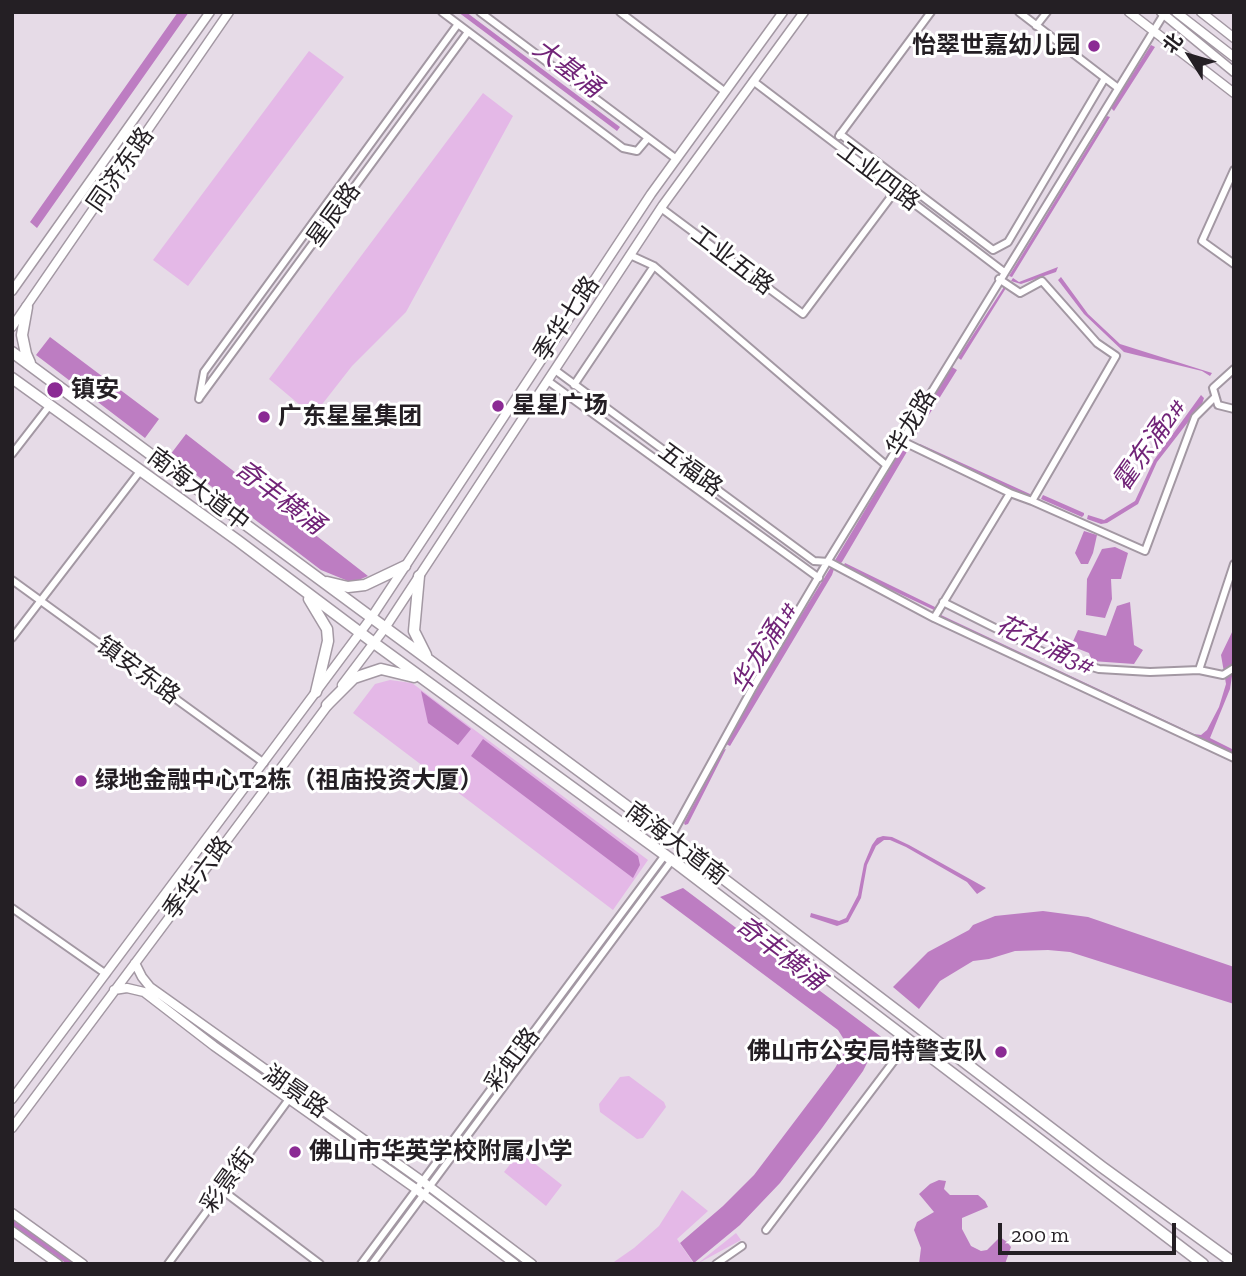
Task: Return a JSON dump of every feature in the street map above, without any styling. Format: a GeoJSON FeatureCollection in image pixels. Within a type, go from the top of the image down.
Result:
{"type":"FeatureCollection","features":[{"type":"Feature","properties":{"kind":"highway"},"geometry":{"type":"LineString","coordinates":[[27,307],[22,335],[32,366]]}},
{"type":"Feature","properties":{"kind":"highway","name":"南海大道中"},"geometry":{"type":"LineString","coordinates":[[12,352],[385,628]]}},
{"type":"Feature","properties":{"kind":"highway","name":"南海大道中"},"geometry":{"type":"LineString","coordinates":[[14,380],[237,540],[374,643]]}},
{"type":"Feature","properties":{"kind":"highway"},"geometry":{"type":"LineString","coordinates":[[237,540],[243,539],[251,529]]}},
{"type":"Feature","properties":{"kind":"highway"},"geometry":{"type":"LineString","coordinates":[[314,577],[335,585],[365,585],[405,566]]}},
{"type":"Feature","properties":{"kind":"highway"},"geometry":{"type":"LineString","coordinates":[[419,576],[414,631],[422,650],[433,664]]}},
{"type":"Feature","properties":{"kind":"highway"},"geometry":{"type":"LineString","coordinates":[[303,590],[327,629],[328,641],[316,692]]}},
{"type":"Feature","properties":{"kind":"highway","name":"南海大道南"},"geometry":{"type":"LineString","coordinates":[[385,628],[670,838],[1234,1263]]}},
{"type":"Feature","properties":{"kind":"highway","name":"南海大道南"},"geometry":{"type":"LineString","coordinates":[[374,643],[669,858],[1203,1264]]}},
{"type":"Feature","properties":{"kind":"highway"},"geometry":{"type":"LineString","coordinates":[[327,705],[354,678],[382,669],[404,673],[429,684]]}},
{"type":"Feature","properties":{"kind":"main road","name":"同济东路"},"geometry":{"type":"LineString","coordinates":[[12,291],[210,12]]}},
{"type":"Feature","properties":{"kind":"main road","name":"同济东路"},"geometry":{"type":"LineString","coordinates":[[12,327],[229,12]]}},
{"type":"Feature","properties":{"kind":"main road","name":"季华七路"},"geometry":{"type":"LineString","coordinates":[[361,633],[675,158],[783,12]]}},
{"type":"Feature","properties":{"kind":"main road","name":"季华七路"},"geometry":{"type":"LineString","coordinates":[[385,628],[661,208],[804,12]]}},
{"type":"Feature","properties":{"kind":"main road"},"geometry":{"type":"LineString","coordinates":[[1129,12],[1234,93]]}},
{"type":"Feature","properties":{"kind":"main road"},"geometry":{"type":"LineString","coordinates":[[1176,12],[1234,57]]}},
{"type":"Feature","properties":{"kind":"main road"},"geometry":{"type":"LineString","coordinates":[[1201,12],[1234,38]]}},
{"type":"Feature","properties":{"kind":"main road"},"geometry":{"type":"LineString","coordinates":[[1162,13],[1234,72]]}},
{"type":"Feature","properties":{"kind":"main road","name":"季华六路"},"geometry":{"type":"LineString","coordinates":[[12,1128],[385,628]]}},
{"type":"Feature","properties":{"kind":"main road","name":"季华六路"},"geometry":{"type":"LineString","coordinates":[[12,1099],[361,633]]}},
{"type":"Feature","properties":{"kind":"main road","name":"湖景路"},"geometry":{"type":"LineString","coordinates":[[135,962],[150,988],[426,1183],[532,1264]]}},
{"type":"Feature","properties":{"kind":"main road","name":"湖景路"},"geometry":{"type":"LineString","coordinates":[[114,990],[127,988],[144,992],[214,1046],[420,1192],[514,1264]]}},
{"type":"Feature","properties":{"kind":"main road"},"geometry":{"type":"LineString","coordinates":[[12,1213],[83,1264]]}},
{"type":"Feature","properties":{"kind":"main road"},"geometry":{"type":"LineString","coordinates":[[12,1231],[58,1264]]}},
{"type":"Feature","properties":{"kind":"street"},"geometry":{"type":"LineString","coordinates":[[442,12],[623,148],[637,151],[645,145],[648,138]]}},
{"type":"Feature","properties":{"kind":"street"},"geometry":{"type":"LineString","coordinates":[[620,12],[724,91]]}},
{"type":"Feature","properties":{"kind":"street"},"geometry":{"type":"LineString","coordinates":[[834,143],[931,12]]}},
{"type":"Feature","properties":{"kind":"street"},"geometry":{"type":"LineString","coordinates":[[1019,12],[1118,88]]}},
{"type":"Feature","properties":{"kind":"street"},"geometry":{"type":"LineString","coordinates":[[1037,26],[1046,12]]}},
{"type":"Feature","properties":{"kind":"street"},"geometry":{"type":"LineString","coordinates":[[482,13],[675,158]]}},
{"type":"Feature","properties":{"kind":"street","name":"华龙路"},"geometry":{"type":"LineString","coordinates":[[670,838],[752,688],[1162,13]]}},
{"type":"Feature","properties":{"kind":"street","name":"星辰路"},"geometry":{"type":"LineString","coordinates":[[458,24],[204,372],[199,399],[468,32]]}},
{"type":"Feature","properties":{"kind":"street"},"geometry":{"type":"LineString","coordinates":[[840,134],[993,250],[1008,242],[1105,78]]}},
{"type":"Feature","properties":{"kind":"street","name":"工业四路"},"geometry":{"type":"LineString","coordinates":[[753,81],[1004,272]]}},
{"type":"Feature","properties":{"kind":"street"},"geometry":{"type":"LineString","coordinates":[[1234,170],[1202,241],[1234,264]]}},
{"type":"Feature","properties":{"kind":"street"},"geometry":{"type":"LineString","coordinates":[[885,182],[891,173]]}},
{"type":"Feature","properties":{"kind":"street"},"geometry":{"type":"LineString","coordinates":[[898,192],[908,185]]}},
{"type":"Feature","properties":{"kind":"street","name":"工业五路"},"geometry":{"type":"LineString","coordinates":[[661,208],[803,314],[898,192]]}},
{"type":"Feature","properties":{"kind":"street"},"geometry":{"type":"LineString","coordinates":[[1020,222],[1031,229]]}},
{"type":"Feature","properties":{"kind":"street"},"geometry":{"type":"LineString","coordinates":[[630,255],[654,266],[886,465]]}},
{"type":"Feature","properties":{"kind":"street"},"geometry":{"type":"LineString","coordinates":[[574,385],[654,266]]}},
{"type":"Feature","properties":{"kind":"street"},"geometry":{"type":"LineString","coordinates":[[999,279],[1020,293],[1042,281],[1097,343],[1116,356],[1032,501]]}},
{"type":"Feature","properties":{"kind":"street"},"geometry":{"type":"LineString","coordinates":[[1234,369],[1213,388],[1217,405],[1234,409]]}},
{"type":"Feature","properties":{"kind":"street","name":"五福路"},"geometry":{"type":"LineString","coordinates":[[555,370],[814,561],[829,562],[1234,758]]}},
{"type":"Feature","properties":{"kind":"street","name":"五福路"},"geometry":{"type":"LineString","coordinates":[[548,382],[819,578]]}},
{"type":"Feature","properties":{"kind":"street"},"geometry":{"type":"LineString","coordinates":[[902,441],[1010,493],[1145,551],[1195,417],[1215,397]]}},
{"type":"Feature","properties":{"kind":"street"},"geometry":{"type":"LineString","coordinates":[[12,454],[50,405]]}},
{"type":"Feature","properties":{"kind":"street"},"geometry":{"type":"LineString","coordinates":[[12,638],[141,470]]}},
{"type":"Feature","properties":{"kind":"street"},"geometry":{"type":"LineString","coordinates":[[936,614],[1010,493]]}},
{"type":"Feature","properties":{"kind":"street"},"geometry":{"type":"LineString","coordinates":[[1199,670],[1234,564]]}},
{"type":"Feature","properties":{"kind":"street","name":"镇安东路"},"geometry":{"type":"LineString","coordinates":[[12,580],[264,762]]}},
{"type":"Feature","properties":{"kind":"street"},"geometry":{"type":"LineString","coordinates":[[943,602],[1046,653],[1099,669],[1150,672],[1199,670],[1223,675],[1234,668]]}},
{"type":"Feature","properties":{"kind":"street","name":"彩虹路"},"geometry":{"type":"LineString","coordinates":[[372,1264],[426,1183],[644,890],[657,866],[669,858]]}},
{"type":"Feature","properties":{"kind":"street","name":"彩虹路"},"geometry":{"type":"LineString","coordinates":[[644,890],[664,871],[669,858]]}},
{"type":"Feature","properties":{"kind":"street"},"geometry":{"type":"LineString","coordinates":[[12,908],[106,974]]}},
{"type":"Feature","properties":{"kind":"street"},"geometry":{"type":"LineString","coordinates":[[766,1230],[909,1041]]}},
{"type":"Feature","properties":{"kind":"street","name":"彩景街"},"geometry":{"type":"LineString","coordinates":[[168,1264],[289,1099]]}},
{"type":"Feature","properties":{"kind":"street"},"geometry":{"type":"LineString","coordinates":[[222,1191],[320,1264]]}},
{"type":"Feature","properties":{"kind":"street","name":"彩虹路"},"geometry":{"type":"LineString","coordinates":[[361,1264],[420,1192]]}},
{"type":"Feature","properties":{"kind":"street"},"geometry":{"type":"LineString","coordinates":[[716,1264],[742,1246]]}},
{"type":"Feature","properties":{"kind":"shaded area"},"geometry":{"type":"Polygon","coordinates":[[[178,12],[189,12],[37,228],[30,222],[178,12]]]}},
{"type":"Feature","properties":{"kind":"shaded area"},"geometry":{"type":"Polygon","coordinates":[[[458,12],[466,12],[620,127],[617,131],[458,12]]]}},
{"type":"Feature","properties":{"kind":"shaded area"},"geometry":{"type":"Polygon","coordinates":[[[1151,45],[1155,47],[1114,111],[1111,108],[1151,45]]]}},
{"type":"Feature","properties":{"kind":"shaded area"},"geometry":{"type":"Polygon","coordinates":[[[309,51],[344,77],[188,286],[153,260],[309,51]]]}},
{"type":"Feature","properties":{"kind":"shaded area"},"geometry":{"type":"Polygon","coordinates":[[[483,93],[513,116],[406,312],[352,366],[313,416],[269,379],[483,93]]]}},
{"type":"Feature","properties":{"kind":"shaded area"},"geometry":{"type":"Polygon","coordinates":[[[1107,116],[1110,117],[1012,277],[1009,276],[1107,116]]]}},
{"type":"Feature","properties":{"kind":"shaded area"},"geometry":{"type":"Polygon","coordinates":[[[1058,267],[1056,272],[1021,284],[1011,281],[1013,278],[1019,282],[1058,267]]]}},
{"type":"Feature","properties":{"kind":"shaded area"},"geometry":{"type":"Polygon","coordinates":[[[1061,277],[1088,314],[1120,344],[1212,373],[1210,376],[1202,371],[1124,352],[1084,314],[1058,280],[1061,277]]]}},
{"type":"Feature","properties":{"kind":"shaded area"},"geometry":{"type":"Polygon","coordinates":[[[1004,287],[1006,288],[961,360],[958,358],[1004,287]]]}},
{"type":"Feature","properties":{"kind":"shaded area"},"geometry":{"type":"Polygon","coordinates":[[[50,337],[159,419],[145,438],[36,355],[50,337]]]}},
{"type":"Feature","properties":{"kind":"shaded area"},"geometry":{"type":"Polygon","coordinates":[[[952,367],[957,370],[915,437],[910,434],[952,367]]]}},
{"type":"Feature","properties":{"kind":"shaded area"},"geometry":{"type":"Polygon","coordinates":[[[1201,395],[1204,398],[1202,404],[1157,462],[1138,504],[1107,523],[1101,524],[1087,519],[1088,515],[1104,520],[1135,501],[1154,460],[1201,395]]]}},
{"type":"Feature","properties":{"kind":"shaded area"},"geometry":{"type":"Polygon","coordinates":[[[186,434],[368,576],[354,582],[321,570],[170,455],[186,434]]]}},
{"type":"Feature","properties":{"kind":"shaded area"},"geometry":{"type":"Polygon","coordinates":[[[920,444],[1030,496],[1028,498],[919,447],[920,444]]]}},
{"type":"Feature","properties":{"kind":"shaded area"},"geometry":{"type":"Polygon","coordinates":[[[902,448],[908,450],[839,565],[834,562],[902,448]]]}},
{"type":"Feature","properties":{"kind":"shaded area"},"geometry":{"type":"Polygon","coordinates":[[[1043,495],[1084,515],[1082,517],[1041,499],[1043,495]]]}},
{"type":"Feature","properties":{"kind":"shaded area"},"geometry":{"type":"Polygon","coordinates":[[[1084,531],[1097,535],[1088,564],[1081,564],[1075,553],[1084,531]]]}},
{"type":"Feature","properties":{"kind":"shaded area"},"geometry":{"type":"Polygon","coordinates":[[[1115,547],[1128,553],[1121,579],[1111,579],[1112,599],[1105,618],[1086,615],[1087,579],[1102,549],[1115,547]]]}},
{"type":"Feature","properties":{"kind":"shaded area"},"geometry":{"type":"Polygon","coordinates":[[[845,563],[937,608],[934,610],[843,567],[845,563]]]}},
{"type":"Feature","properties":{"kind":"shaded area"},"geometry":{"type":"Polygon","coordinates":[[[831,567],[834,569],[832,575],[730,746],[726,744],[777,654],[831,567]]]}},
{"type":"Feature","properties":{"kind":"shaded area"},"geometry":{"type":"Polygon","coordinates":[[[1130,602],[1134,645],[1143,650],[1134,664],[1092,661],[1089,653],[1071,646],[1078,630],[1106,636],[1117,606],[1130,602]]]}},
{"type":"Feature","properties":{"kind":"shaded area"},"geometry":{"type":"Polygon","coordinates":[[[941,615],[1201,735],[1207,730],[1219,707],[1226,684],[1221,655],[1234,628],[1234,663],[1230,689],[1210,738],[1234,750],[1234,757],[939,617],[941,615]]]}},
{"type":"Feature","properties":{"kind":"shaded area"},"geometry":{"type":"Polygon","coordinates":[[[390,680],[412,683],[648,860],[613,910],[353,713],[375,684],[390,680]]]}},
{"type":"Feature","properties":{"kind":"shaded area"},"geometry":{"type":"Polygon","coordinates":[[[421,691],[471,729],[458,745],[428,723],[421,691]]]}},
{"type":"Feature","properties":{"kind":"shaded area"},"geometry":{"type":"Polygon","coordinates":[[[483,739],[638,856],[640,865],[633,878],[471,756],[483,739]]]}},
{"type":"Feature","properties":{"kind":"shaded area"},"geometry":{"type":"Polygon","coordinates":[[[726,749],[688,824],[685,825],[723,750],[726,749]]]}},
{"type":"Feature","properties":{"kind":"shaded area"},"geometry":{"type":"Polygon","coordinates":[[[883,836],[909,845],[986,888],[977,894],[967,882],[906,847],[884,840],[876,846],[867,865],[861,898],[848,922],[837,926],[810,917],[811,913],[839,921],[846,918],[858,895],[864,864],[872,845],[877,838],[883,836]]]}},
{"type":"Feature","properties":{"kind":"shaded area"},"geometry":{"type":"Polygon","coordinates":[[[683,888],[884,1039],[780,1183],[740,1225],[694,1263],[680,1243],[754,1175],[835,1068],[848,1046],[838,1030],[660,897],[683,888]]]}},
{"type":"Feature","properties":{"kind":"shaded area"},"geometry":{"type":"Polygon","coordinates":[[[1043,911],[1088,917],[1234,967],[1234,1004],[1070,952],[1048,950],[1015,951],[973,961],[940,981],[919,1009],[893,987],[928,952],[969,930],[973,925],[995,916],[1043,911]]]}},
{"type":"Feature","properties":{"kind":"shaded area"},"geometry":{"type":"Polygon","coordinates":[[[629,1076],[664,1102],[666,1107],[643,1138],[637,1139],[600,1112],[599,1104],[620,1077],[629,1076]]]}},
{"type":"Feature","properties":{"kind":"shaded area"},"geometry":{"type":"Polygon","coordinates":[[[520,1152],[562,1185],[546,1206],[504,1172],[520,1152]]]}},
{"type":"Feature","properties":{"kind":"shaded area"},"geometry":{"type":"Polygon","coordinates":[[[939,1180],[946,1181],[944,1189],[950,1195],[978,1195],[985,1201],[988,1207],[962,1218],[962,1229],[971,1246],[981,1251],[987,1250],[1000,1237],[1007,1242],[1011,1247],[1005,1264],[919,1264],[921,1248],[914,1230],[917,1222],[934,1212],[919,1194],[939,1180]]]}},
{"type":"Feature","properties":{"kind":"shaded area"},"geometry":{"type":"Polygon","coordinates":[[[682,1190],[708,1211],[677,1239],[694,1264],[611,1264],[659,1226],[682,1190]]]}},
{"type":"Feature","properties":{"kind":"shaded area"},"geometry":{"type":"Polygon","coordinates":[[[12,1219],[75,1264],[67,1264],[12,1225],[12,1219]]]}},
{"type":"Feature","properties":{"kind":"shaded area"},"geometry":{"type":"Polygon","coordinates":[[[736,1233],[741,1240],[697,1264],[736,1233]]]}},
{"type":"Feature","properties":{"kind":"place","name":"怡翠世嘉幼儿园"},"geometry":{"type":"Point","coordinates":[1094,46]}},
{"type":"Feature","properties":{"kind":"place","name":"镇安"},"geometry":{"type":"Point","coordinates":[55,390]}},
{"type":"Feature","properties":{"kind":"place","name":"星星广场"},"geometry":{"type":"Point","coordinates":[498,406]}},
{"type":"Feature","properties":{"kind":"place","name":"广东星星集团"},"geometry":{"type":"Point","coordinates":[264,417]}},
{"type":"Feature","properties":{"kind":"place","name":"绿地金融中心T2栋（祖庙投资大厦）"},"geometry":{"type":"Point","coordinates":[81,781]}},
{"type":"Feature","properties":{"kind":"place","name":"佛山市公安局特警支队"},"geometry":{"type":"Point","coordinates":[1001,1052]}},
{"type":"Feature","properties":{"kind":"place","name":"佛山市华英学校附属小学"},"geometry":{"type":"Point","coordinates":[295,1152]}},
{"type":"Feature","properties":{"kind":"water label","name":"大基涌"},"geometry":{"type":"Point","coordinates":[567,69]}},
{"type":"Feature","properties":{"kind":"water label","name":"霍东涌2#"},"geometry":{"type":"Point","coordinates":[1150,445]}},
{"type":"Feature","properties":{"kind":"water label","name":"奇丰横涌"},"geometry":{"type":"Point","coordinates":[279,498]}},
{"type":"Feature","properties":{"kind":"water label","name":"花社涌3#"},"geometry":{"type":"Point","coordinates":[1045,646]}},
{"type":"Feature","properties":{"kind":"water label","name":"华龙涌1#"},"geometry":{"type":"Point","coordinates":[765,648]}},
{"type":"Feature","properties":{"kind":"water label","name":"奇丰横涌"},"geometry":{"type":"Point","coordinates":[780,954]}}]}
